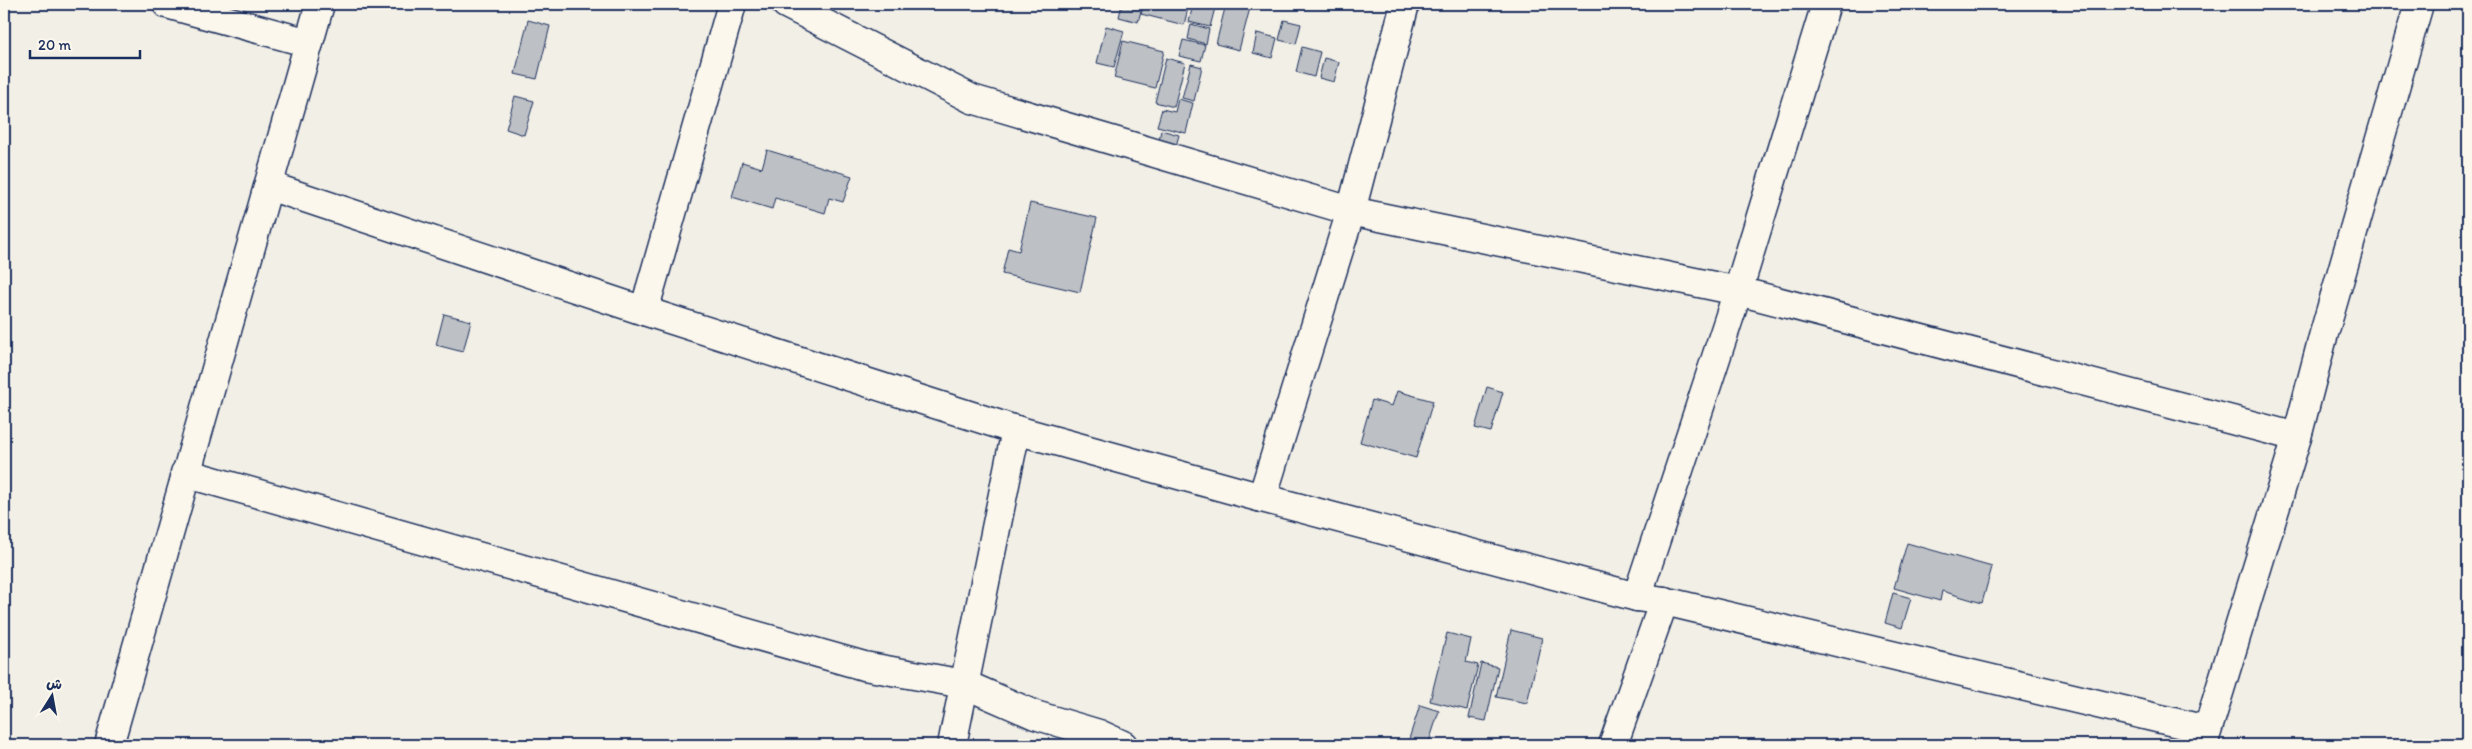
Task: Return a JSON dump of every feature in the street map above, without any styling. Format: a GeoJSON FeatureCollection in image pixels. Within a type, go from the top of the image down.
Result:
{"type":"FeatureCollection","features":[{"type":"Feature","properties":{"kind":"street"},"geometry":{"type":"LineString","coordinates":[[167,4],[309,43]]}},
{"type":"Feature","properties":{"kind":"street"},"geometry":{"type":"LineString","coordinates":[[109,745],[184,473],[269,186],[320,4]]}},
{"type":"Feature","properties":{"kind":"street"},"geometry":{"type":"LineString","coordinates":[[644,311],[732,4]]}},
{"type":"Feature","properties":{"kind":"street"},"geometry":{"type":"LineString","coordinates":[[786,4],[972,99],[1350,211],[1738,291],[2297,437]]}},
{"type":"Feature","properties":{"kind":"street"},"geometry":{"type":"LineString","coordinates":[[1262,498],[1350,211],[1405,4]]}},
{"type":"Feature","properties":{"kind":"street"},"geometry":{"type":"LineString","coordinates":[[1637,597],[1738,291],[1826,4]]}},
{"type":"Feature","properties":{"kind":"street"},"geometry":{"type":"LineString","coordinates":[[269,186],[644,311],[1016,430],[1262,498],[1637,597],[1664,601],[2205,738],[2297,437],[2416,4]]}},
{"type":"Feature","properties":{"kind":"street"},"geometry":{"type":"LineString","coordinates":[[952,745],[1016,430]]}},
{"type":"Feature","properties":{"kind":"street"},"geometry":{"type":"LineString","coordinates":[[184,473],[864,666],[964,684],[1035,715],[1099,734],[1123,745]]}},
{"type":"Feature","properties":{"kind":"street"},"geometry":{"type":"LineString","coordinates":[[1613,745],[1664,601]]}},
{"type":"Feature","properties":{"kind":"building"},"geometry":{"type":"Polygon","coordinates":[[[1122,4],[1143,4],[1138,22],[1119,17],[1122,4]]]}},
{"type":"Feature","properties":{"kind":"building"},"geometry":{"type":"Polygon","coordinates":[[[1144,4],[1189,4],[1184,25],[1141,14],[1144,4]]]}},
{"type":"Feature","properties":{"kind":"building"},"geometry":{"type":"Polygon","coordinates":[[[1193,4],[1216,4],[1210,27],[1189,22],[1193,4]]]}},
{"type":"Feature","properties":{"kind":"building"},"geometry":{"type":"Polygon","coordinates":[[[1226,4],[1251,4],[1239,50],[1216,44],[1226,4]]]}},
{"type":"Feature","properties":{"kind":"building"},"geometry":{"type":"Polygon","coordinates":[[[528,20],[550,26],[537,79],[515,74],[528,20]]]}},
{"type":"Feature","properties":{"kind":"building"},"geometry":{"type":"Polygon","coordinates":[[[1284,20],[1301,24],[1296,44],[1279,40],[1284,20]]]}},
{"type":"Feature","properties":{"kind":"building"},"geometry":{"type":"Polygon","coordinates":[[[1191,24],[1209,29],[1206,44],[1188,39],[1191,24]]]}},
{"type":"Feature","properties":{"kind":"building"},"geometry":{"type":"Polygon","coordinates":[[[1106,26],[1124,31],[1114,67],[1097,63],[1106,26]]]}},
{"type":"Feature","properties":{"kind":"building"},"geometry":{"type":"Polygon","coordinates":[[[1257,33],[1277,38],[1272,58],[1253,53],[1257,33]]]}},
{"type":"Feature","properties":{"kind":"building"},"geometry":{"type":"Polygon","coordinates":[[[1183,40],[1205,45],[1201,61],[1179,56],[1183,40]]]}},
{"type":"Feature","properties":{"kind":"building"},"geometry":{"type":"Polygon","coordinates":[[[1123,41],[1164,51],[1155,88],[1114,78],[1123,41]]]}},
{"type":"Feature","properties":{"kind":"building"},"geometry":{"type":"Polygon","coordinates":[[[1302,47],[1320,52],[1314,77],[1296,72],[1302,47]]]}},
{"type":"Feature","properties":{"kind":"building"},"geometry":{"type":"Polygon","coordinates":[[[1166,58],[1185,63],[1174,107],[1155,102],[1166,58]]]}},
{"type":"Feature","properties":{"kind":"building"},"geometry":{"type":"Polygon","coordinates":[[[1324,58],[1339,62],[1334,82],[1319,78],[1324,58]]]}},
{"type":"Feature","properties":{"kind":"building"},"geometry":{"type":"Polygon","coordinates":[[[1191,64],[1202,67],[1194,101],[1182,98],[1191,64]]]}},
{"type":"Feature","properties":{"kind":"building"},"geometry":{"type":"Polygon","coordinates":[[[515,96],[534,101],[524,135],[506,129],[515,96]]]}},
{"type":"Feature","properties":{"kind":"building"},"geometry":{"type":"Polygon","coordinates":[[[1178,99],[1193,103],[1186,133],[1157,126],[1162,109],[1175,112],[1178,99]]]}},
{"type":"Feature","properties":{"kind":"building"},"geometry":{"type":"Polygon","coordinates":[[[1161,130],[1179,135],[1175,150],[1158,145],[1161,130]]]}},
{"type":"Feature","properties":{"kind":"building"},"geometry":{"type":"Polygon","coordinates":[[[767,150],[852,176],[843,202],[829,198],[825,213],[775,198],[772,209],[732,197],[742,162],[762,168],[767,150]]]}},
{"type":"Feature","properties":{"kind":"building"},"geometry":{"type":"Polygon","coordinates":[[[1030,203],[1097,218],[1080,292],[1002,274],[1008,248],[1019,251],[1030,203]]]}},
{"type":"Feature","properties":{"kind":"building"},"geometry":{"type":"Polygon","coordinates":[[[444,314],[471,321],[463,352],[436,345],[444,314]]]}},
{"type":"Feature","properties":{"kind":"building"},"geometry":{"type":"Polygon","coordinates":[[[1487,387],[1503,392],[1491,432],[1475,428],[1487,387]]]}},
{"type":"Feature","properties":{"kind":"building"},"geometry":{"type":"Polygon","coordinates":[[[1397,391],[1433,401],[1416,458],[1360,442],[1372,400],[1392,406],[1397,391]]]}},
{"type":"Feature","properties":{"kind":"building"},"geometry":{"type":"Polygon","coordinates":[[[1907,543],[1992,567],[1982,603],[1942,591],[1940,601],[1894,588],[1907,543]]]}},
{"type":"Feature","properties":{"kind":"building"},"geometry":{"type":"Polygon","coordinates":[[[1893,593],[1911,598],[1902,628],[1885,623],[1893,593]]]}},
{"type":"Feature","properties":{"kind":"building"},"geometry":{"type":"Polygon","coordinates":[[[1511,630],[1542,638],[1527,703],[1496,697],[1511,630]]]}},
{"type":"Feature","properties":{"kind":"building"},"geometry":{"type":"Polygon","coordinates":[[[1447,633],[1471,639],[1466,662],[1478,665],[1467,710],[1430,701],[1447,633]]]}},
{"type":"Feature","properties":{"kind":"building"},"geometry":{"type":"Polygon","coordinates":[[[1481,663],[1498,667],[1486,721],[1469,718],[1481,663]]]}},
{"type":"Feature","properties":{"kind":"building"},"geometry":{"type":"Polygon","coordinates":[[[1420,705],[1439,711],[1428,745],[1407,745],[1420,705]]]}}]}
